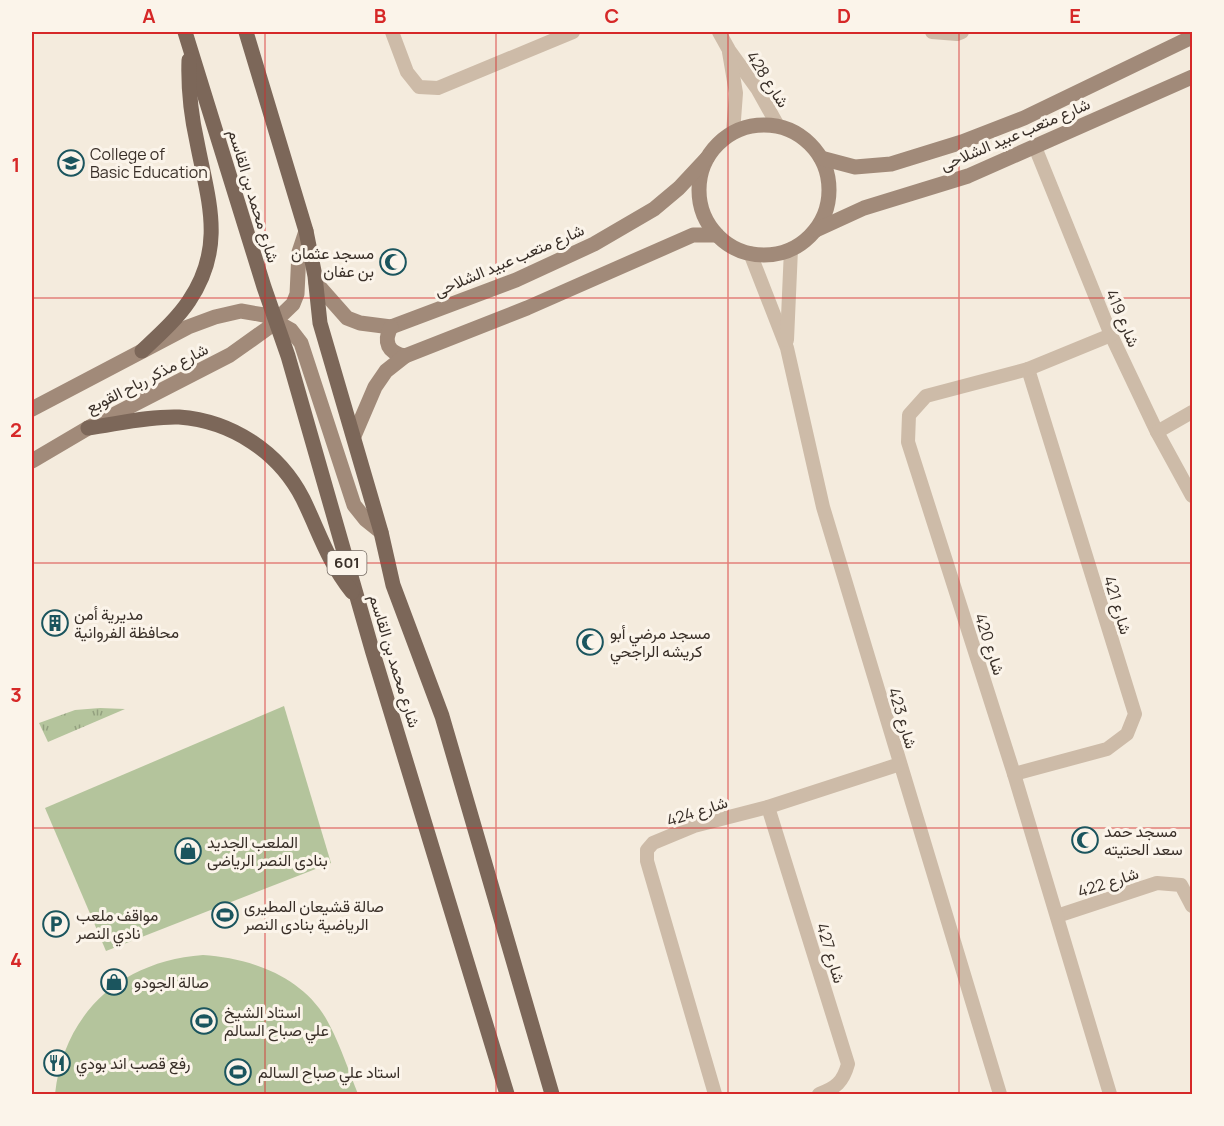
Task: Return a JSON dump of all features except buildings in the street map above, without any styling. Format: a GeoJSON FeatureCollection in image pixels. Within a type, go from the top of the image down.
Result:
{"type":"FeatureCollection","features":[{"type":"Feature","properties":{"kind":"main road","name":"شارع محمد بن القاسم"},"geometry":{"type":"LineString","coordinates":[[246,32],[306,231],[316,283],[317,310],[402,611],[442,716],[552,1095]]}},
{"type":"Feature","properties":{"kind":"main road","name":"شارع محمد بن القاسم"},"geometry":{"type":"LineString","coordinates":[[187,38],[274,322],[288,356],[357,597],[507,1095]]}},
{"type":"Feature","properties":{"kind":"main road"},"geometry":{"type":"LineString","coordinates":[[142,351],[189,302],[208,262],[212,241],[210,201],[190,96],[187,38]]}},
{"type":"Feature","properties":{"kind":"main road"},"geometry":{"type":"LineString","coordinates":[[88,428],[177,417],[204,420],[252,441],[273,458],[290,478],[304,501],[331,563],[357,597]]}},
{"type":"Feature","properties":{"kind":"street"},"geometry":{"type":"LineString","coordinates":[[392,32],[406,72],[419,87],[438,88],[544,37],[573,32]]}},
{"type":"Feature","properties":{"kind":"street","name":"شارع 428"},"geometry":{"type":"LineString","coordinates":[[719,32],[758,90],[778,126]]}},
{"type":"Feature","properties":{"kind":"street"},"geometry":{"type":"LineString","coordinates":[[932,32],[957,34],[962,32]]}},
{"type":"Feature","properties":{"kind":"street","name":"شارع متعب عبيد الشلاحى"},"geometry":{"type":"LineString","coordinates":[[822,158],[855,167],[891,164],[962,142],[1024,118],[1192,37]]}},
{"type":"Feature","properties":{"kind":"street","name":"شارع 428"},"geometry":{"type":"LineString","coordinates":[[729,50],[736,93],[734,133]]}},
{"type":"Feature","properties":{"kind":"street","name":"شارع متعب عبيد الشلاحى"},"geometry":{"type":"LineString","coordinates":[[816,230],[864,208],[968,176],[1192,78]]}},
{"type":"Feature","properties":{"kind":"street"},"geometry":{"type":"LineString","coordinates":[[755,126],[778,126],[803,138],[822,158],[828,176],[830,195],[825,213],[816,230],[791,249],[770,254],[750,253],[732,246],[717,235],[705,217],[699,197],[701,176],[707,158],[719,144],[734,133],[755,126]]}},
{"type":"Feature","properties":{"kind":"street","name":"شارع 419"},"geometry":{"type":"LineString","coordinates":[[1035,147],[1111,335],[1156,432],[1192,496]]}},
{"type":"Feature","properties":{"kind":"street","name":"شارع متعب عبيد الشلاحى"},"geometry":{"type":"LineString","coordinates":[[316,283],[347,318],[360,323],[391,327],[516,280],[594,244],[654,209],[680,188],[707,158]]}},
{"type":"Feature","properties":{"kind":"street","name":"شارع مذكر رباح القوبع"},"geometry":{"type":"LineString","coordinates":[[32,460],[88,428],[230,355],[256,338],[293,303],[297,294],[298,252],[306,231]]}},
{"type":"Feature","properties":{"kind":"street"},"geometry":{"type":"LineString","coordinates":[[354,436],[375,387],[386,371],[405,356],[527,308],[693,235],[717,235]]}},
{"type":"Feature","properties":{"kind":"street","name":"شارع 423"},"geometry":{"type":"LineString","coordinates":[[787,348],[791,249]]}},
{"type":"Feature","properties":{"kind":"street","name":"شارع 423"},"geometry":{"type":"LineString","coordinates":[[750,253],[787,348],[823,507],[1000,1095]]}},
{"type":"Feature","properties":{"kind":"street","name":"شارع مذكر رباح القوبع"},"geometry":{"type":"LineString","coordinates":[[32,410],[188,327],[229,314],[253,312],[291,330],[301,343],[354,505],[366,520],[381,532]]}},
{"type":"Feature","properties":{"kind":"street"},"geometry":{"type":"LineString","coordinates":[[391,327],[386,336],[388,346],[395,354],[405,356]]}},
{"type":"Feature","properties":{"kind":"street","name":"شارع 420"},"geometry":{"type":"LineString","coordinates":[[1110,1095],[1058,916],[908,442],[908,424],[909,416],[926,396],[1028,369],[1111,335]]}},
{"type":"Feature","properties":{"kind":"street","name":"شارع 421"},"geometry":{"type":"LineString","coordinates":[[1014,774],[1107,749],[1127,734],[1135,714],[1028,369]]}},
{"type":"Feature","properties":{"kind":"street"},"geometry":{"type":"LineString","coordinates":[[1156,432],[1192,412]]}},
{"type":"Feature","properties":{"kind":"street","name":"شارع 424"},"geometry":{"type":"LineString","coordinates":[[715,1095],[647,861],[648,850],[652,843],[694,826],[768,807],[900,764]]}},
{"type":"Feature","properties":{"kind":"street","name":"شارع 427"},"geometry":{"type":"LineString","coordinates":[[768,807],[848,1064],[845,1078],[835,1089],[819,1095]]}},
{"type":"Feature","properties":{"kind":"street","name":"شارع 422"},"geometry":{"type":"LineString","coordinates":[[1058,916],[1157,883],[1181,885],[1192,906]]}},
{"type":"Feature","properties":{"kind":"green space"},"geometry":{"type":"Polygon","coordinates":[[[284,706],[331,863],[106,951],[45,808],[284,706]]]}},
{"type":"Feature","properties":{"kind":"green space"},"geometry":{"type":"Polygon","coordinates":[[[125,709],[48,742],[39,723],[75,710],[125,709]]]}},
{"type":"Feature","properties":{"kind":"green space","name":"استاد الشيخ علي صباح السالم"},"geometry":{"type":"Polygon","coordinates":[[[203,955],[259,966],[293,983],[307,995],[320,1009],[330,1026],[358,1094],[55,1094],[61,1065],[71,1039],[84,1016],[102,996],[123,980],[147,968],[174,959],[203,955]]]}},
{"type":"Feature","properties":{"kind":"place","name":"College of Basic Education"},"geometry":{"type":"Point","coordinates":[71,163]}},
{"type":"Feature","properties":{"kind":"place","name":"مسجد عثمان بن عفان"},"geometry":{"type":"Point","coordinates":[393,262]}},
{"type":"Feature","properties":{"kind":"place","name":"مديرية أمن محافظة الفروانية"},"geometry":{"type":"Point","coordinates":[55,623]}},
{"type":"Feature","properties":{"kind":"place","name":"مسجد مرضي أبو كريشه الراجحي"},"geometry":{"type":"Point","coordinates":[590,642]}},
{"type":"Feature","properties":{"kind":"place","name":"مسجد حمد سعد الحتيته"},"geometry":{"type":"Point","coordinates":[1085,840]}},
{"type":"Feature","properties":{"kind":"place","name":"الملعب الجديد بنادى النصر الرياضى"},"geometry":{"type":"Point","coordinates":[188,851]}},
{"type":"Feature","properties":{"kind":"place","name":"صالة قشيعان المطيرى الرياضية بنادى النصر"},"geometry":{"type":"Point","coordinates":[225,915]}},
{"type":"Feature","properties":{"kind":"place","name":"مواقف ملعب نادي النصر"},"geometry":{"type":"Point","coordinates":[56,924]}},
{"type":"Feature","properties":{"kind":"place","name":"صالة الجودو"},"geometry":{"type":"Point","coordinates":[114,982]}},
{"type":"Feature","properties":{"kind":"place","name":"استاد الشيخ علي صباح السالم"},"geometry":{"type":"Point","coordinates":[204,1021]}},
{"type":"Feature","properties":{"kind":"place","name":"رفع قصب اند بودي"},"geometry":{"type":"Point","coordinates":[57,1063]}},
{"type":"Feature","properties":{"kind":"place","name":"استاد علي صباح السالم"},"geometry":{"type":"Point","coordinates":[238,1072]}}]}
